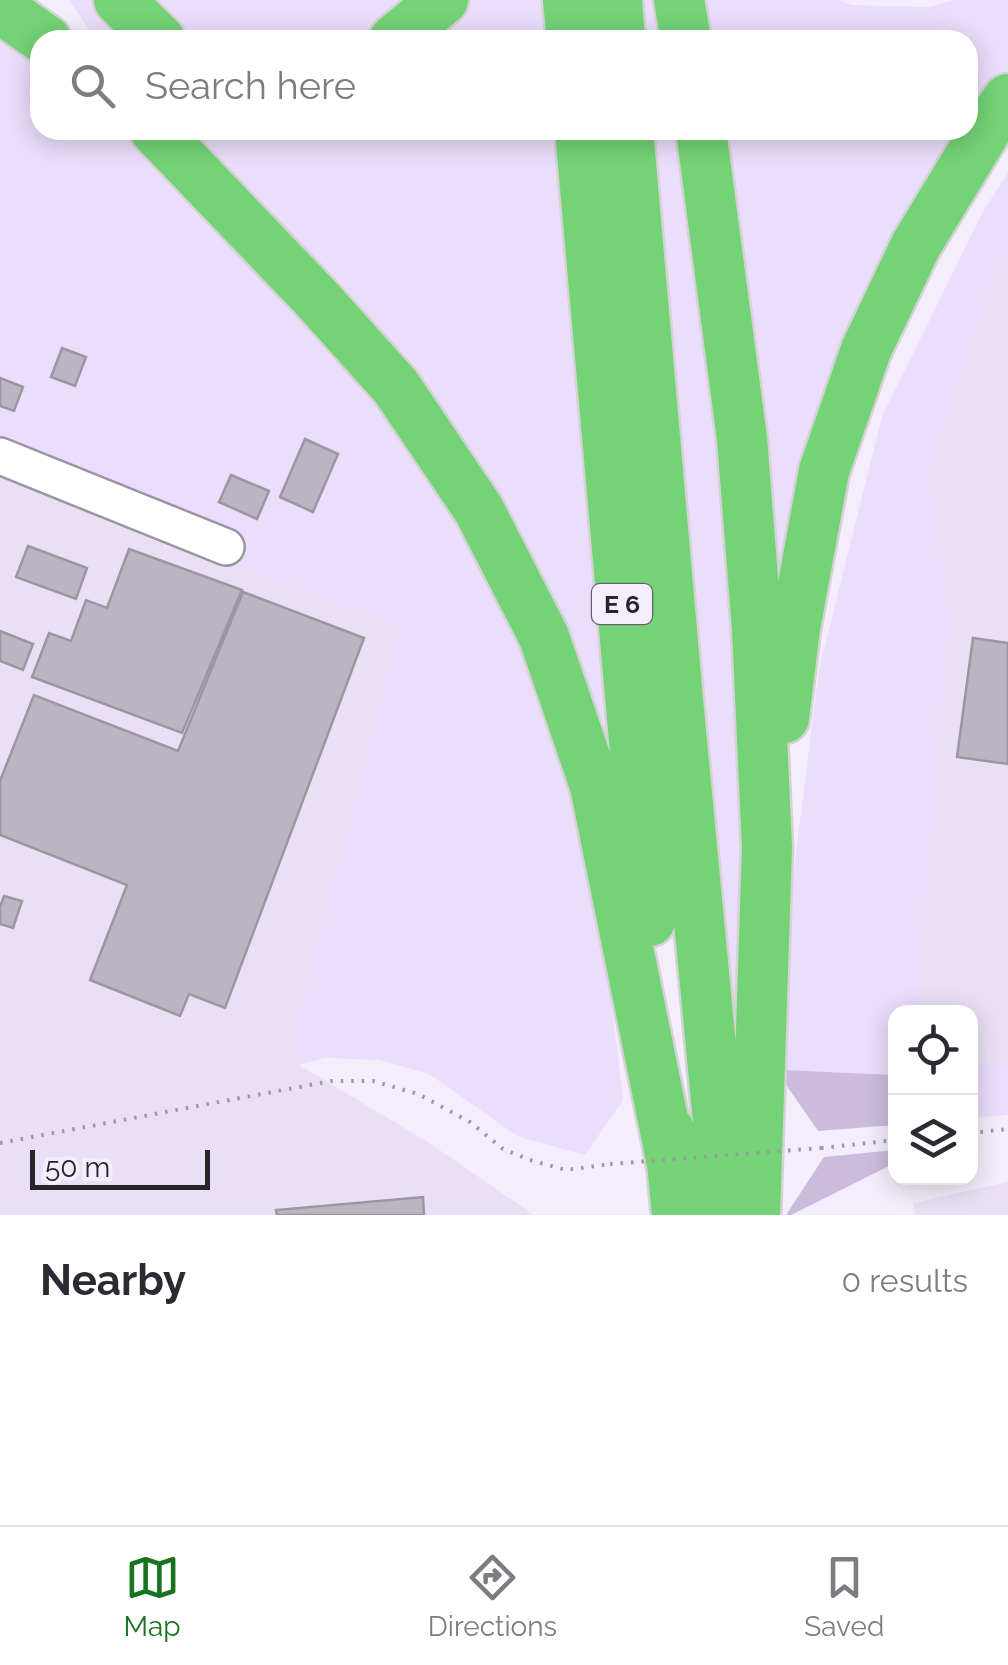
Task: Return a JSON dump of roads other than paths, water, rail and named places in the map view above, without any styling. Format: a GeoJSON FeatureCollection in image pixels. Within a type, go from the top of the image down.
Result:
{"type":"FeatureCollection","features":[{"type":"Feature","properties":{"kind":"highway"},"geometry":{"type":"LineString","coordinates":[[53,0],[70,30]]}},
{"type":"Feature","properties":{"kind":"highway"},"geometry":{"type":"LineString","coordinates":[[119,0],[150,30]]}},
{"type":"Feature","properties":{"kind":"highway"},"geometry":{"type":"LineString","coordinates":[[406,30],[444,0]]}},
{"type":"Feature","properties":{"kind":"highway"},"geometry":{"type":"LineString","coordinates":[[568,0],[571,30]]}},
{"type":"Feature","properties":{"kind":"highway"},"geometry":{"type":"LineString","coordinates":[[617,0],[619,30]]}},
{"type":"Feature","properties":{"kind":"highway"},"geometry":{"type":"LineString","coordinates":[[679,0],[684,30]]}},
{"type":"Feature","properties":{"kind":"highway"},"geometry":{"type":"LineString","coordinates":[[0,8],[32,30]]}},
{"type":"Feature","properties":{"kind":"highway"},"geometry":{"type":"LineString","coordinates":[[766,847],[795,628],[824,471],[866,350],[916,245],[1008,99]]}},
{"type":"Feature","properties":{"kind":"highway"},"geometry":{"type":"LineString","coordinates":[[166,140],[396,387],[479,510],[544,637],[594,786],[672,1164]]}},
{"type":"Feature","properties":{"kind":"highway","name":"E 6"},"geometry":{"type":"LineString","coordinates":[[581,140],[677,1215]]}},
{"type":"Feature","properties":{"kind":"highway","name":"E 6"},"geometry":{"type":"LineString","coordinates":[[629,140],[727,1215]]}},
{"type":"Feature","properties":{"kind":"highway"},"geometry":{"type":"LineString","coordinates":[[702,140],[742,440],[757,629],[766,847],[756,1215]]}},
{"type":"Feature","properties":{"kind":"lane"},"geometry":{"type":"LineString","coordinates":[[0,456],[226,547]]}}]}
